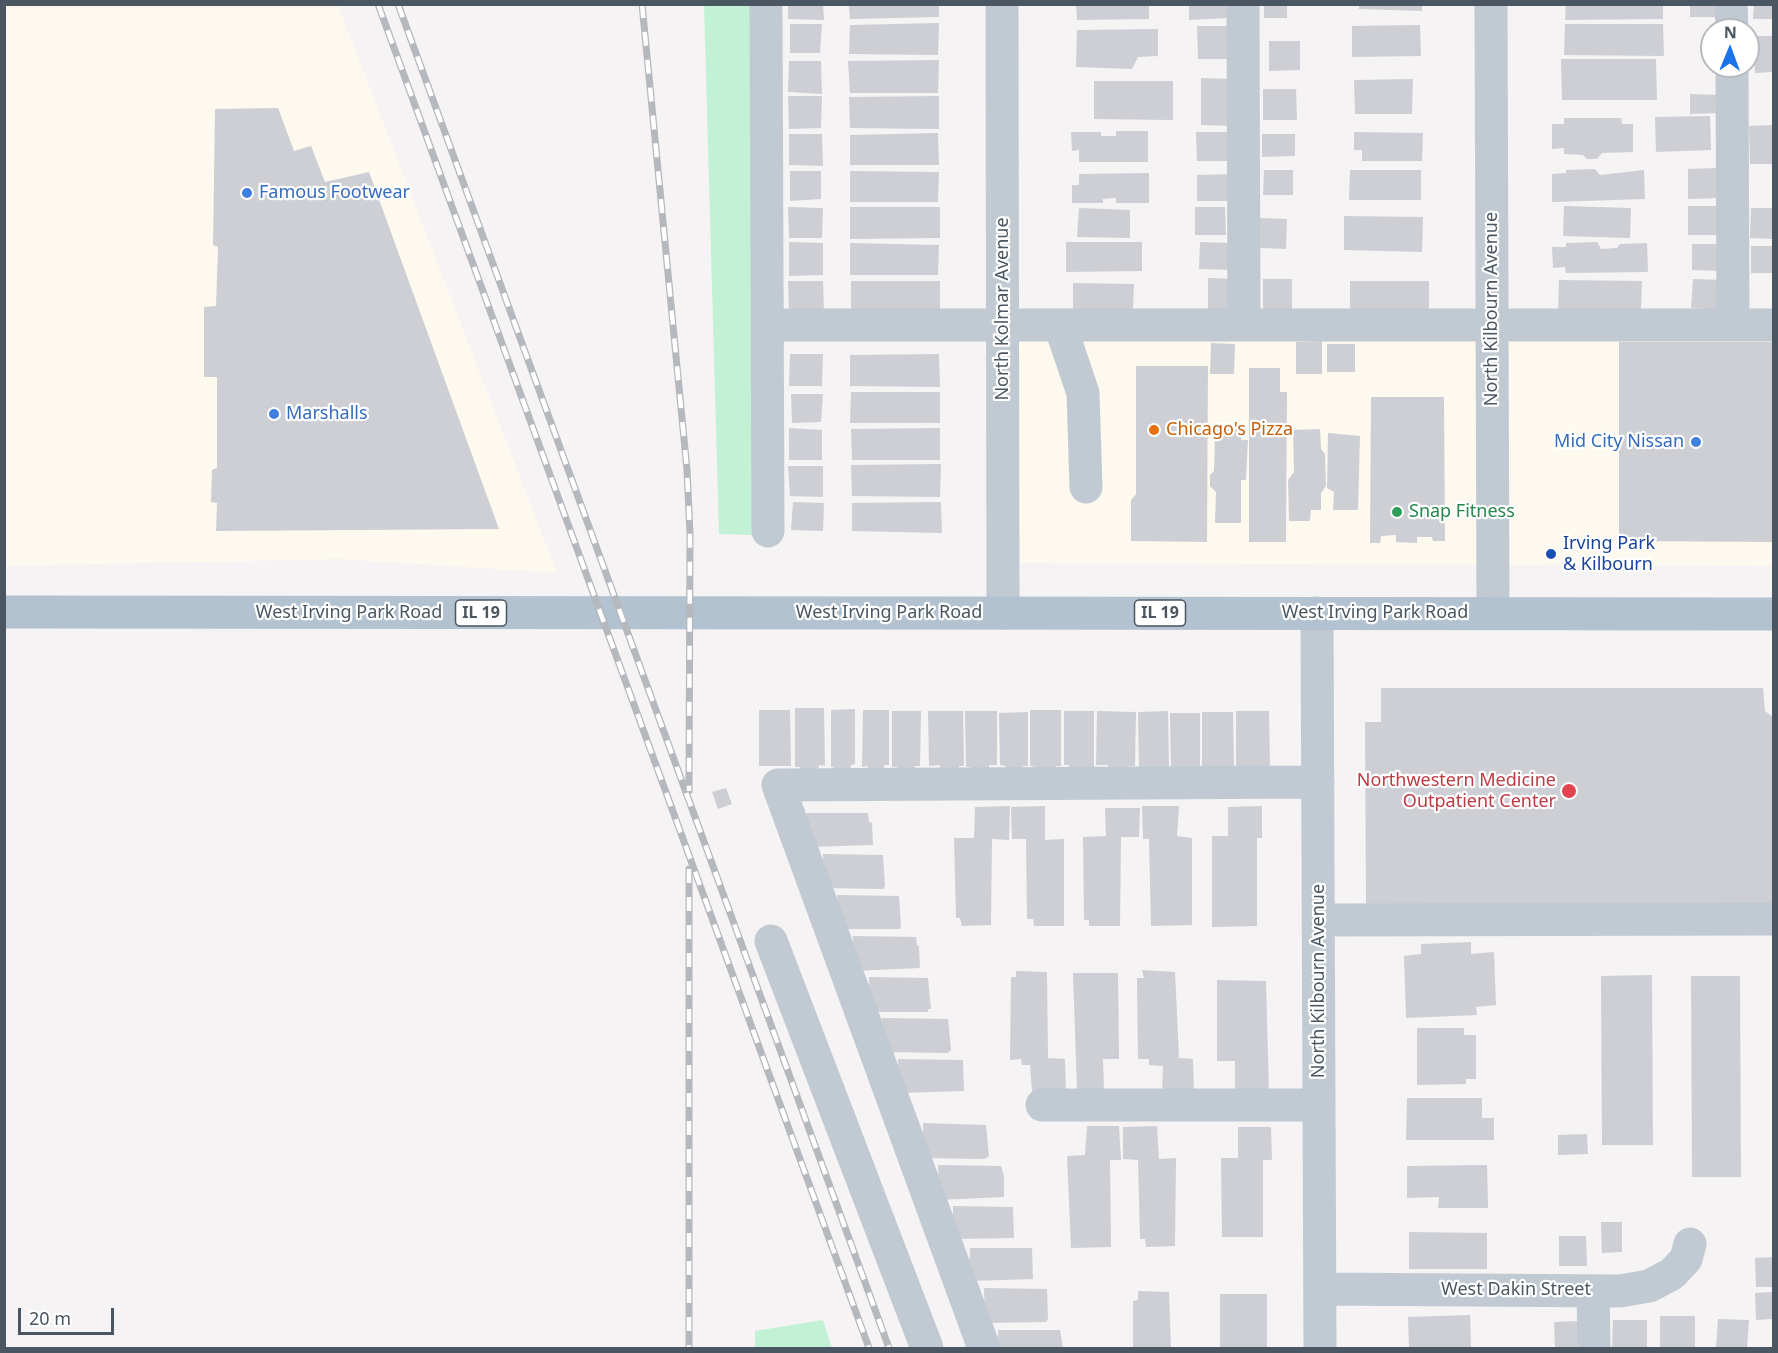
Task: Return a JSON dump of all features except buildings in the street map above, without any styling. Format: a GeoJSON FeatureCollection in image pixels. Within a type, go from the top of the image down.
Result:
{"type":"FeatureCollection","features":[{"type":"Feature","properties":{"kind":"main road","name":"West Irving Park Road"},"geometry":{"type":"LineString","coordinates":[[4,612],[1773,614]]}},
{"type":"Feature","properties":{"kind":"street"},"geometry":{"type":"LineString","coordinates":[[766,4],[768,531]]}},
{"type":"Feature","properties":{"kind":"street","name":"North Kolmar Avenue"},"geometry":{"type":"LineString","coordinates":[[1002,4],[1003,613]]}},
{"type":"Feature","properties":{"kind":"street"},"geometry":{"type":"LineString","coordinates":[[1243,4],[1244,325]]}},
{"type":"Feature","properties":{"kind":"street","name":"North Kilbourn Avenue"},"geometry":{"type":"LineString","coordinates":[[1491,4],[1493,613]]}},
{"type":"Feature","properties":{"kind":"street"},"geometry":{"type":"LineString","coordinates":[[1732,78],[1733,325]]}},
{"type":"Feature","properties":{"kind":"street"},"geometry":{"type":"LineString","coordinates":[[767,325],[1773,326]]}},
{"type":"Feature","properties":{"kind":"street"},"geometry":{"type":"LineString","coordinates":[[1060,325],[1083,393],[1086,487]]}},
{"type":"Feature","properties":{"kind":"street","name":"North Kilbourn Avenue"},"geometry":{"type":"LineString","coordinates":[[1317,613],[1320,1348]]}},
{"type":"Feature","properties":{"kind":"street"},"geometry":{"type":"LineString","coordinates":[[984,1348],[778,785],[1318,782]]}},
{"type":"Feature","properties":{"kind":"street"},"geometry":{"type":"LineString","coordinates":[[1318,920],[1773,919]]}},
{"type":"Feature","properties":{"kind":"street"},"geometry":{"type":"LineString","coordinates":[[771,941],[927,1348]]}},
{"type":"Feature","properties":{"kind":"street"},"geometry":{"type":"LineString","coordinates":[[1042,1105],[1319,1105]]}},
{"type":"Feature","properties":{"kind":"street","name":"West Dakin Street"},"geometry":{"type":"LineString","coordinates":[[1320,1289],[1620,1291],[1648,1286],[1672,1274],[1686,1259],[1690,1244]]}},
{"type":"Feature","properties":{"kind":"street"},"geometry":{"type":"LineString","coordinates":[[1593,1291],[1594,1348]]}},
{"type":"Feature","properties":{"kind":"shaded area"},"geometry":{"type":"Polygon","coordinates":[[[4,5],[338,5],[557,573],[339,559],[5,566],[4,5]]]}},
{"type":"Feature","properties":{"kind":"shaded area"},"geometry":{"type":"Polygon","coordinates":[[[1008,328],[1773,329],[1773,566],[1005,563],[1008,328]]]}},
{"type":"Feature","properties":{"kind":"green space"},"geometry":{"type":"Polygon","coordinates":[[[704,5],[755,5],[754,535],[719,534],[704,5]]]}},
{"type":"Feature","properties":{"kind":"green space"},"geometry":{"type":"Polygon","coordinates":[[[823,1320],[832,1348],[755,1348],[755,1331],[823,1320]]]}},
{"type":"Feature","properties":{"kind":"railway"},"geometry":{"type":"LineString","coordinates":[[378,4],[869,1348]]}},
{"type":"Feature","properties":{"kind":"railway"},"geometry":{"type":"LineString","coordinates":[[398,4],[889,1348]]}},
{"type":"Feature","properties":{"kind":"railway"},"geometry":{"type":"LineString","coordinates":[[642,4],[687,470],[690,534],[689,791]]}},
{"type":"Feature","properties":{"kind":"railway"},"geometry":{"type":"LineString","coordinates":[[689,869],[689,1348]]}},
{"type":"Feature","properties":{"kind":"place","name":"Famous Footwear"},"geometry":{"type":"Point","coordinates":[247,193]}},
{"type":"Feature","properties":{"kind":"place","name":"Marshalls"},"geometry":{"type":"Point","coordinates":[274,414]}},
{"type":"Feature","properties":{"kind":"place","name":"Chicago's Pizza"},"geometry":{"type":"Point","coordinates":[1154,430]}},
{"type":"Feature","properties":{"kind":"place","name":"Mid City Nissan"},"geometry":{"type":"Point","coordinates":[1696,442]}},
{"type":"Feature","properties":{"kind":"place","name":"Snap Fitness"},"geometry":{"type":"Point","coordinates":[1397,512]}},
{"type":"Feature","properties":{"kind":"place","name":"Irving Park & Kilbourn"},"geometry":{"type":"Point","coordinates":[1551,554]}},
{"type":"Feature","properties":{"kind":"place","name":"Northwestern Medicine Outpatient Center"},"geometry":{"type":"Point","coordinates":[1569,791]}}]}
